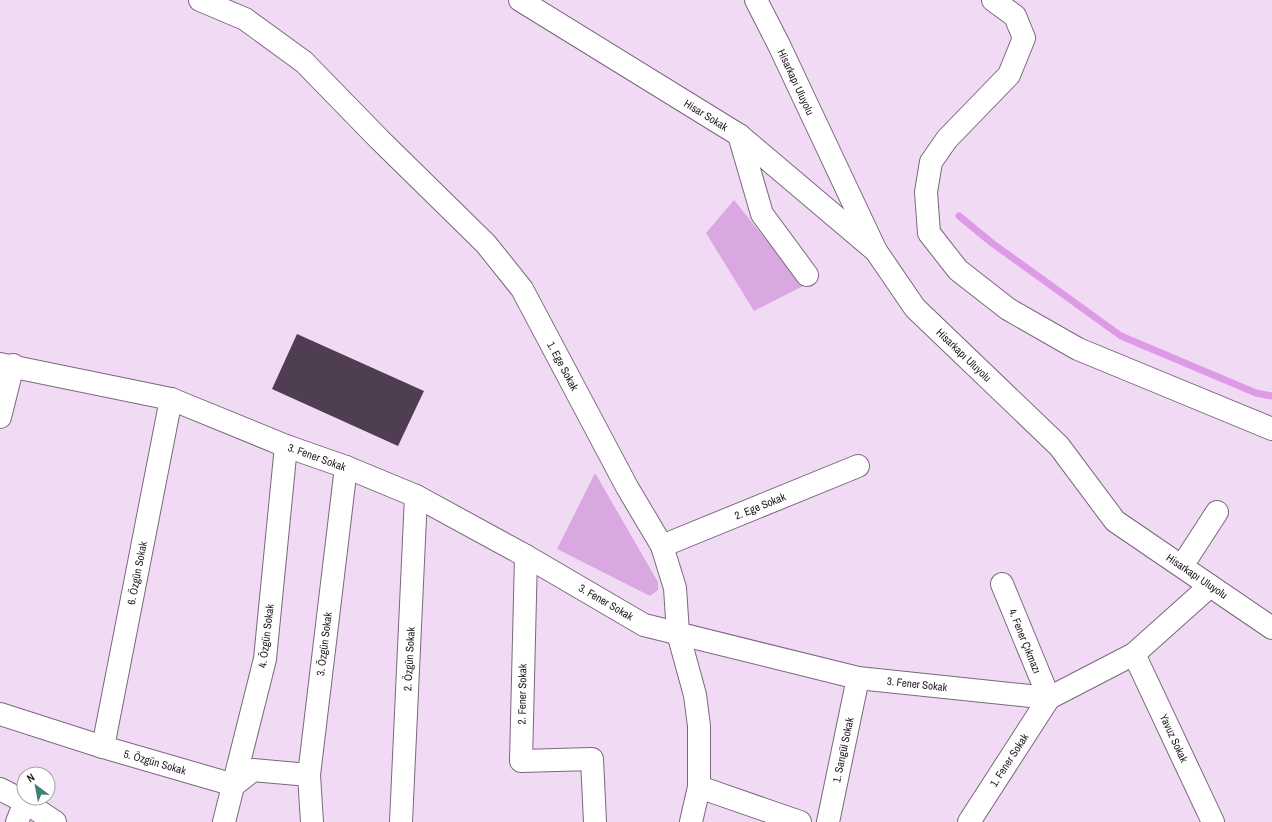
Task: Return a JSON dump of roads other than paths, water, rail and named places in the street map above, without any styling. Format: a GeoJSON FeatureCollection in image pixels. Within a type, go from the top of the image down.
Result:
{"type":"FeatureCollection","features":[{"type":"Feature","properties":{"kind":"street","name":"1. Ege Sokak"},"geometry":{"type":"LineString","coordinates":[[200,0],[245,19],[304,62],[379,139],[486,244],[522,289],[627,487],[662,546],[675,588],[678,633],[695,695],[699,726],[699,787],[691,822]]}},
{"type":"Feature","properties":{"kind":"street","name":"Hisar Sokak"},"geometry":{"type":"LineString","coordinates":[[520,0],[739,135],[876,251]]}},
{"type":"Feature","properties":{"kind":"street","name":"Hisarkapı Uluyolu"},"geometry":{"type":"LineString","coordinates":[[756,0],[779,45],[876,251],[915,308],[1059,446],[1115,521],[1272,628]]}},
{"type":"Feature","properties":{"kind":"street"},"geometry":{"type":"LineString","coordinates":[[993,0],[1015,16],[1024,38],[1009,75],[947,139],[931,162],[926,192],[929,232],[958,270],[1008,309],[1078,349],[1272,429]]}},
{"type":"Feature","properties":{"kind":"street"},"geometry":{"type":"LineString","coordinates":[[739,135],[762,214],[807,275]]}},
{"type":"Feature","properties":{"kind":"street"},"geometry":{"type":"LineString","coordinates":[[0,417],[7,364]]}},
{"type":"Feature","properties":{"kind":"street","name":"3. Fener Sokak"},"geometry":{"type":"LineString","coordinates":[[7,364],[172,400],[286,446],[346,467],[416,496],[526,556],[644,625],[858,678],[1049,698]]}},
{"type":"Feature","properties":{"kind":"street","name":"6. Özgün Sokak"},"geometry":{"type":"LineString","coordinates":[[103,747],[172,400]]}},
{"type":"Feature","properties":{"kind":"street","name":"4. Özgün Sokak"},"geometry":{"type":"LineString","coordinates":[[224,822],[265,659],[286,446]]}},
{"type":"Feature","properties":{"kind":"street","name":"2. Ege Sokak"},"geometry":{"type":"LineString","coordinates":[[662,546],[858,466]]}},
{"type":"Feature","properties":{"kind":"street","name":"3. Özgün Sokak"},"geometry":{"type":"LineString","coordinates":[[312,822],[309,774],[346,467]]}},
{"type":"Feature","properties":{"kind":"street","name":"2. Özgün Sokak"},"geometry":{"type":"LineString","coordinates":[[401,822],[416,496]]}},
{"type":"Feature","properties":{"kind":"street"},"geometry":{"type":"LineString","coordinates":[[1182,566],[1217,512]]}},
{"type":"Feature","properties":{"kind":"street","name":"2. Fener Sokak"},"geometry":{"type":"LineString","coordinates":[[526,556],[521,761],[592,759],[595,822]]}},
{"type":"Feature","properties":{"kind":"street","name":"4. Fener Çıkmazı"},"geometry":{"type":"LineString","coordinates":[[1002,584],[1049,698]]}},
{"type":"Feature","properties":{"kind":"street"},"geometry":{"type":"LineString","coordinates":[[1049,698],[1134,654],[1210,586]]}},
{"type":"Feature","properties":{"kind":"street","name":"Yavuz Sokak"},"geometry":{"type":"LineString","coordinates":[[1134,654],[1213,822]]}},
{"type":"Feature","properties":{"kind":"street","name":"1. Sarıgül Sokak"},"geometry":{"type":"LineString","coordinates":[[828,822],[858,678]]}},
{"type":"Feature","properties":{"kind":"street","name":"1. Fener Sokak"},"geometry":{"type":"LineString","coordinates":[[969,822],[1049,698]]}},
{"type":"Feature","properties":{"kind":"street","name":"5. Özgün Sokak"},"geometry":{"type":"LineString","coordinates":[[0,714],[103,747],[234,784]]}},
{"type":"Feature","properties":{"kind":"street"},"geometry":{"type":"LineString","coordinates":[[234,784],[253,770],[309,774]]}},
{"type":"Feature","properties":{"kind":"street"},"geometry":{"type":"LineString","coordinates":[[699,787],[800,822]]}},
{"type":"Feature","properties":{"kind":"street"},"geometry":{"type":"LineString","coordinates":[[0,789],[16,797]]}},
{"type":"Feature","properties":{"kind":"street"},"geometry":{"type":"LineString","coordinates":[[17,822],[23,806]]}},
{"type":"Feature","properties":{"kind":"street"},"geometry":{"type":"LineString","coordinates":[[31,806],[55,822]]}},
{"type":"Feature","properties":{"kind":"waterway"},"geometry":{"type":"LineString","coordinates":[[959,216],[992,243],[1121,336],[1256,393],[1272,396]]}}]}
